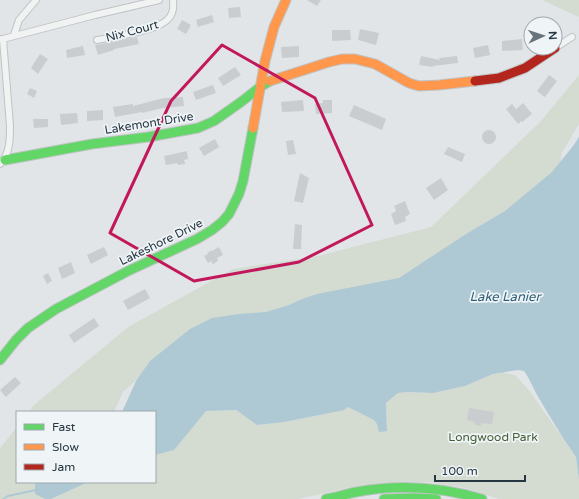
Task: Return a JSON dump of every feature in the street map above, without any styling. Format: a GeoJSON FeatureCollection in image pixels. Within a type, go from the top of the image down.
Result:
{"type":"FeatureCollection","features":[{"type":"Feature","properties":{"kind":"street"},"geometry":{"type":"LineString","coordinates":[[14,36],[19,20],[36,0]]}},
{"type":"Feature","properties":{"kind":"street"},"geometry":{"type":"LineString","coordinates":[[2,162],[8,152],[10,126],[2,39],[159,0]]}},
{"type":"Feature","properties":{"kind":"street","name":"Nix Court"},"geometry":{"type":"LineString","coordinates":[[97,40],[141,31],[159,25],[167,20],[172,13],[174,6],[173,0]]}},
{"type":"Feature","properties":{"kind":"street","name":"Lakeshore Drive"},"geometry":{"type":"LineString","coordinates":[[0,360],[28,328],[56,309],[128,271],[197,239],[222,222],[234,205],[243,181],[265,60],[274,27],[286,0]]}},
{"type":"Feature","properties":{"kind":"street","name":"Lakemont Drive"},"geometry":{"type":"LineString","coordinates":[[563,43],[572,37]]}},
{"type":"Feature","properties":{"kind":"street","name":"Lakemont Drive"},"geometry":{"type":"LineString","coordinates":[[2,162],[92,144],[148,137],[198,128],[214,121],[268,82],[342,59],[355,59],[375,64],[409,83],[419,86],[498,78],[525,68],[543,56]]}},
{"type":"Feature","properties":{"kind":"street"},"geometry":{"type":"LineString","coordinates":[[326,499],[355,492],[392,488],[412,488],[445,490],[482,499]]}},
{"type":"Feature","properties":{"kind":"street"},"geometry":{"type":"LineString","coordinates":[[384,499],[436,499]]}},
{"type":"Feature","properties":{"kind":"highlighted area"},"geometry":{"type":"Polygon","coordinates":[[[222,45],[315,98],[372,225],[299,262],[194,281],[110,233],[171,101],[222,45]]]}},
{"type":"Feature","properties":{"kind":"green space"},"geometry":{"type":"Polygon","coordinates":[[[542,0],[579,0],[579,17],[542,0]]]}},
{"type":"Feature","properties":{"kind":"green space"},"geometry":{"type":"Polygon","coordinates":[[[579,75],[579,124],[562,153],[556,186],[441,264],[370,293],[175,346],[123,392],[114,411],[30,411],[34,405],[128,327],[233,269],[318,256],[431,227],[540,122],[579,75]]]}},
{"type":"Feature","properties":{"kind":"green space","name":"Longwood Park"},"geometry":{"type":"Polygon","coordinates":[[[499,355],[501,355],[504,373],[515,375],[529,390],[576,457],[579,480],[579,499],[499,499],[465,488],[429,482],[392,482],[360,485],[299,499],[0,499],[0,448],[16,428],[16,483],[156,483],[156,455],[174,450],[205,411],[236,410],[257,425],[284,422],[325,414],[348,407],[371,418],[387,431],[386,403],[398,393],[433,393],[465,386],[493,374],[501,373],[499,355]]]}},
{"type":"Feature","properties":{"kind":"water","name":"Lake Lanier"},"geometry":{"type":"Polygon","coordinates":[[[579,137],[579,480],[576,457],[552,420],[524,371],[518,370],[493,374],[465,386],[433,393],[398,393],[386,403],[387,431],[379,432],[377,424],[374,420],[348,407],[344,410],[325,414],[284,422],[257,425],[236,410],[206,411],[174,450],[156,455],[156,411],[122,411],[136,381],[150,361],[190,329],[212,318],[266,312],[317,294],[399,278],[466,234],[505,211],[552,172],[579,137]]]}},
{"type":"Feature","properties":{"kind":"water"},"geometry":{"type":"Polygon","coordinates":[[[86,483],[51,499],[45,499],[35,494],[35,484],[86,483]]]}},
{"type":"Feature","properties":{"kind":"building"},"geometry":{"type":"Polygon","coordinates":[[[307,0],[321,0],[317,6],[307,0]]]}},
{"type":"Feature","properties":{"kind":"building"},"geometry":{"type":"Polygon","coordinates":[[[240,7],[241,17],[229,18],[228,8],[240,7]]]}},
{"type":"Feature","properties":{"kind":"building"},"geometry":{"type":"Polygon","coordinates":[[[212,15],[214,22],[198,27],[196,20],[212,15]]]}},
{"type":"Feature","properties":{"kind":"building"},"geometry":{"type":"Polygon","coordinates":[[[182,20],[191,25],[186,34],[177,29],[182,20]]]}},
{"type":"Feature","properties":{"kind":"building"},"geometry":{"type":"Polygon","coordinates":[[[360,29],[379,33],[376,45],[358,40],[360,29]]]}},
{"type":"Feature","properties":{"kind":"building"},"geometry":{"type":"Polygon","coordinates":[[[332,30],[350,30],[351,40],[332,41],[332,30]]]}},
{"type":"Feature","properties":{"kind":"building"},"geometry":{"type":"Polygon","coordinates":[[[137,37],[139,44],[114,49],[98,55],[95,45],[137,37]]]}},
{"type":"Feature","properties":{"kind":"building"},"geometry":{"type":"Polygon","coordinates":[[[522,39],[523,50],[502,51],[502,41],[522,39]]]}},
{"type":"Feature","properties":{"kind":"building"},"geometry":{"type":"Polygon","coordinates":[[[488,45],[490,55],[475,58],[473,48],[488,45]]]}},
{"type":"Feature","properties":{"kind":"building"},"geometry":{"type":"Polygon","coordinates":[[[83,46],[85,55],[67,58],[66,50],[83,46]]]}},
{"type":"Feature","properties":{"kind":"building"},"geometry":{"type":"Polygon","coordinates":[[[299,46],[299,57],[282,58],[281,47],[299,46]]]}},
{"type":"Feature","properties":{"kind":"building"},"geometry":{"type":"Polygon","coordinates":[[[40,54],[48,59],[38,74],[31,68],[40,54]]]}},
{"type":"Feature","properties":{"kind":"building"},"geometry":{"type":"Polygon","coordinates":[[[421,56],[440,60],[439,58],[457,56],[458,63],[433,67],[419,65],[421,56]]]}},
{"type":"Feature","properties":{"kind":"building"},"geometry":{"type":"Polygon","coordinates":[[[235,67],[241,75],[223,86],[218,78],[235,67]]]}},
{"type":"Feature","properties":{"kind":"building"},"geometry":{"type":"Polygon","coordinates":[[[549,75],[557,81],[545,97],[537,91],[549,75]]]}},
{"type":"Feature","properties":{"kind":"building"},"geometry":{"type":"Polygon","coordinates":[[[213,85],[216,93],[196,100],[193,92],[213,85]]]}},
{"type":"Feature","properties":{"kind":"building"},"geometry":{"type":"Polygon","coordinates":[[[30,88],[37,91],[34,98],[27,94],[30,88]]]}},
{"type":"Feature","properties":{"kind":"building"},"geometry":{"type":"Polygon","coordinates":[[[183,97],[184,106],[163,108],[115,117],[113,107],[133,104],[133,106],[164,98],[183,97]]]}},
{"type":"Feature","properties":{"kind":"building"},"geometry":{"type":"Polygon","coordinates":[[[303,100],[304,111],[282,112],[281,102],[303,100]]]}},
{"type":"Feature","properties":{"kind":"building"},"geometry":{"type":"Polygon","coordinates":[[[323,100],[332,100],[332,113],[316,114],[315,104],[323,103],[323,100]]]}},
{"type":"Feature","properties":{"kind":"building"},"geometry":{"type":"Polygon","coordinates":[[[523,103],[532,114],[518,124],[506,109],[512,104],[516,109],[523,103]]]}},
{"type":"Feature","properties":{"kind":"building"},"geometry":{"type":"Polygon","coordinates":[[[354,105],[386,119],[382,130],[349,116],[354,105]]]}},
{"type":"Feature","properties":{"kind":"building"},"geometry":{"type":"Polygon","coordinates":[[[103,110],[103,120],[87,121],[87,111],[103,110]]]}},
{"type":"Feature","properties":{"kind":"building"},"geometry":{"type":"Polygon","coordinates":[[[77,113],[78,123],[61,125],[60,114],[77,113]]]}},
{"type":"Feature","properties":{"kind":"building"},"geometry":{"type":"Polygon","coordinates":[[[33,119],[48,119],[48,127],[34,128],[33,119]]]}},
{"type":"Feature","properties":{"kind":"building"},"geometry":{"type":"Polygon","coordinates":[[[489,130],[494,132],[496,137],[494,142],[489,144],[484,142],[482,137],[484,132],[489,130]]]}},
{"type":"Feature","properties":{"kind":"building"},"geometry":{"type":"Polygon","coordinates":[[[215,139],[219,147],[204,156],[199,148],[215,139]]]}},
{"type":"Feature","properties":{"kind":"building"},"geometry":{"type":"Polygon","coordinates":[[[293,140],[296,154],[288,155],[286,141],[293,140]]]}},
{"type":"Feature","properties":{"kind":"building"},"geometry":{"type":"Polygon","coordinates":[[[448,147],[465,154],[462,162],[444,154],[448,147]]]}},
{"type":"Feature","properties":{"kind":"building"},"geometry":{"type":"Polygon","coordinates":[[[187,151],[188,159],[184,160],[185,164],[178,165],[177,163],[166,165],[164,156],[187,151]]]}},
{"type":"Feature","properties":{"kind":"building"},"geometry":{"type":"Polygon","coordinates":[[[300,173],[309,178],[303,203],[294,201],[300,173]]]}},
{"type":"Feature","properties":{"kind":"building"},"geometry":{"type":"Polygon","coordinates":[[[441,178],[448,190],[434,200],[426,188],[441,178]]]}},
{"type":"Feature","properties":{"kind":"building"},"geometry":{"type":"Polygon","coordinates":[[[405,201],[410,214],[405,217],[406,221],[395,225],[391,214],[396,211],[394,206],[405,201]]]}},
{"type":"Feature","properties":{"kind":"building"},"geometry":{"type":"Polygon","coordinates":[[[295,224],[302,225],[301,249],[293,249],[295,224]]]}},
{"type":"Feature","properties":{"kind":"building"},"geometry":{"type":"Polygon","coordinates":[[[104,247],[108,255],[91,264],[87,255],[104,247]]]}},
{"type":"Feature","properties":{"kind":"building"},"geometry":{"type":"Polygon","coordinates":[[[219,247],[223,255],[217,258],[218,261],[213,264],[211,261],[208,263],[204,256],[219,247]]]}},
{"type":"Feature","properties":{"kind":"building"},"geometry":{"type":"Polygon","coordinates":[[[71,262],[75,273],[62,279],[58,268],[71,262]]]}},
{"type":"Feature","properties":{"kind":"building"},"geometry":{"type":"Polygon","coordinates":[[[48,273],[52,281],[47,284],[43,276],[48,273]]]}},
{"type":"Feature","properties":{"kind":"building"},"geometry":{"type":"Polygon","coordinates":[[[145,289],[150,298],[128,310],[123,301],[145,289]]]}},
{"type":"Feature","properties":{"kind":"building"},"geometry":{"type":"Polygon","coordinates":[[[94,318],[99,326],[74,343],[69,335],[94,318]]]}},
{"type":"Feature","properties":{"kind":"building"},"geometry":{"type":"Polygon","coordinates":[[[15,377],[21,383],[6,397],[0,390],[15,377]]]}},
{"type":"Feature","properties":{"kind":"building"},"geometry":{"type":"Polygon","coordinates":[[[469,408],[494,412],[492,424],[481,423],[481,426],[475,425],[475,422],[467,420],[469,408]]]}},
{"type":"Feature","properties":{"kind":"waterway"},"geometry":{"type":"LineString","coordinates":[[3,499],[8,496],[36,490]]}},
{"type":"Feature","properties":{"kind":"traffic: fast"},"geometry":{"type":"LineString","coordinates":[[5,160],[92,144],[148,137],[198,128],[214,121],[270,81]]}},
{"type":"Feature","properties":{"kind":"traffic: fast"},"geometry":{"type":"LineString","coordinates":[[0,360],[28,328],[56,309],[128,271],[197,239],[222,222],[229,214],[239,194],[243,181],[253,128]]}},
{"type":"Feature","properties":{"kind":"traffic: fast"},"geometry":{"type":"LineString","coordinates":[[326,499],[356,492],[388,488],[435,489],[482,499]]}},
{"type":"Feature","properties":{"kind":"traffic: fast"},"geometry":{"type":"LineString","coordinates":[[384,499],[436,499]]}},
{"type":"Feature","properties":{"kind":"traffic: slow"},"geometry":{"type":"LineString","coordinates":[[253,128],[265,61],[274,27],[286,0]]}},
{"type":"Feature","properties":{"kind":"traffic: slow"},"geometry":{"type":"LineString","coordinates":[[270,81],[342,59],[355,59],[375,64],[409,83],[419,86],[475,81]]}},
{"type":"Feature","properties":{"kind":"traffic: jam"},"geometry":{"type":"LineString","coordinates":[[475,81],[499,78],[525,68],[543,56]]}}]}
